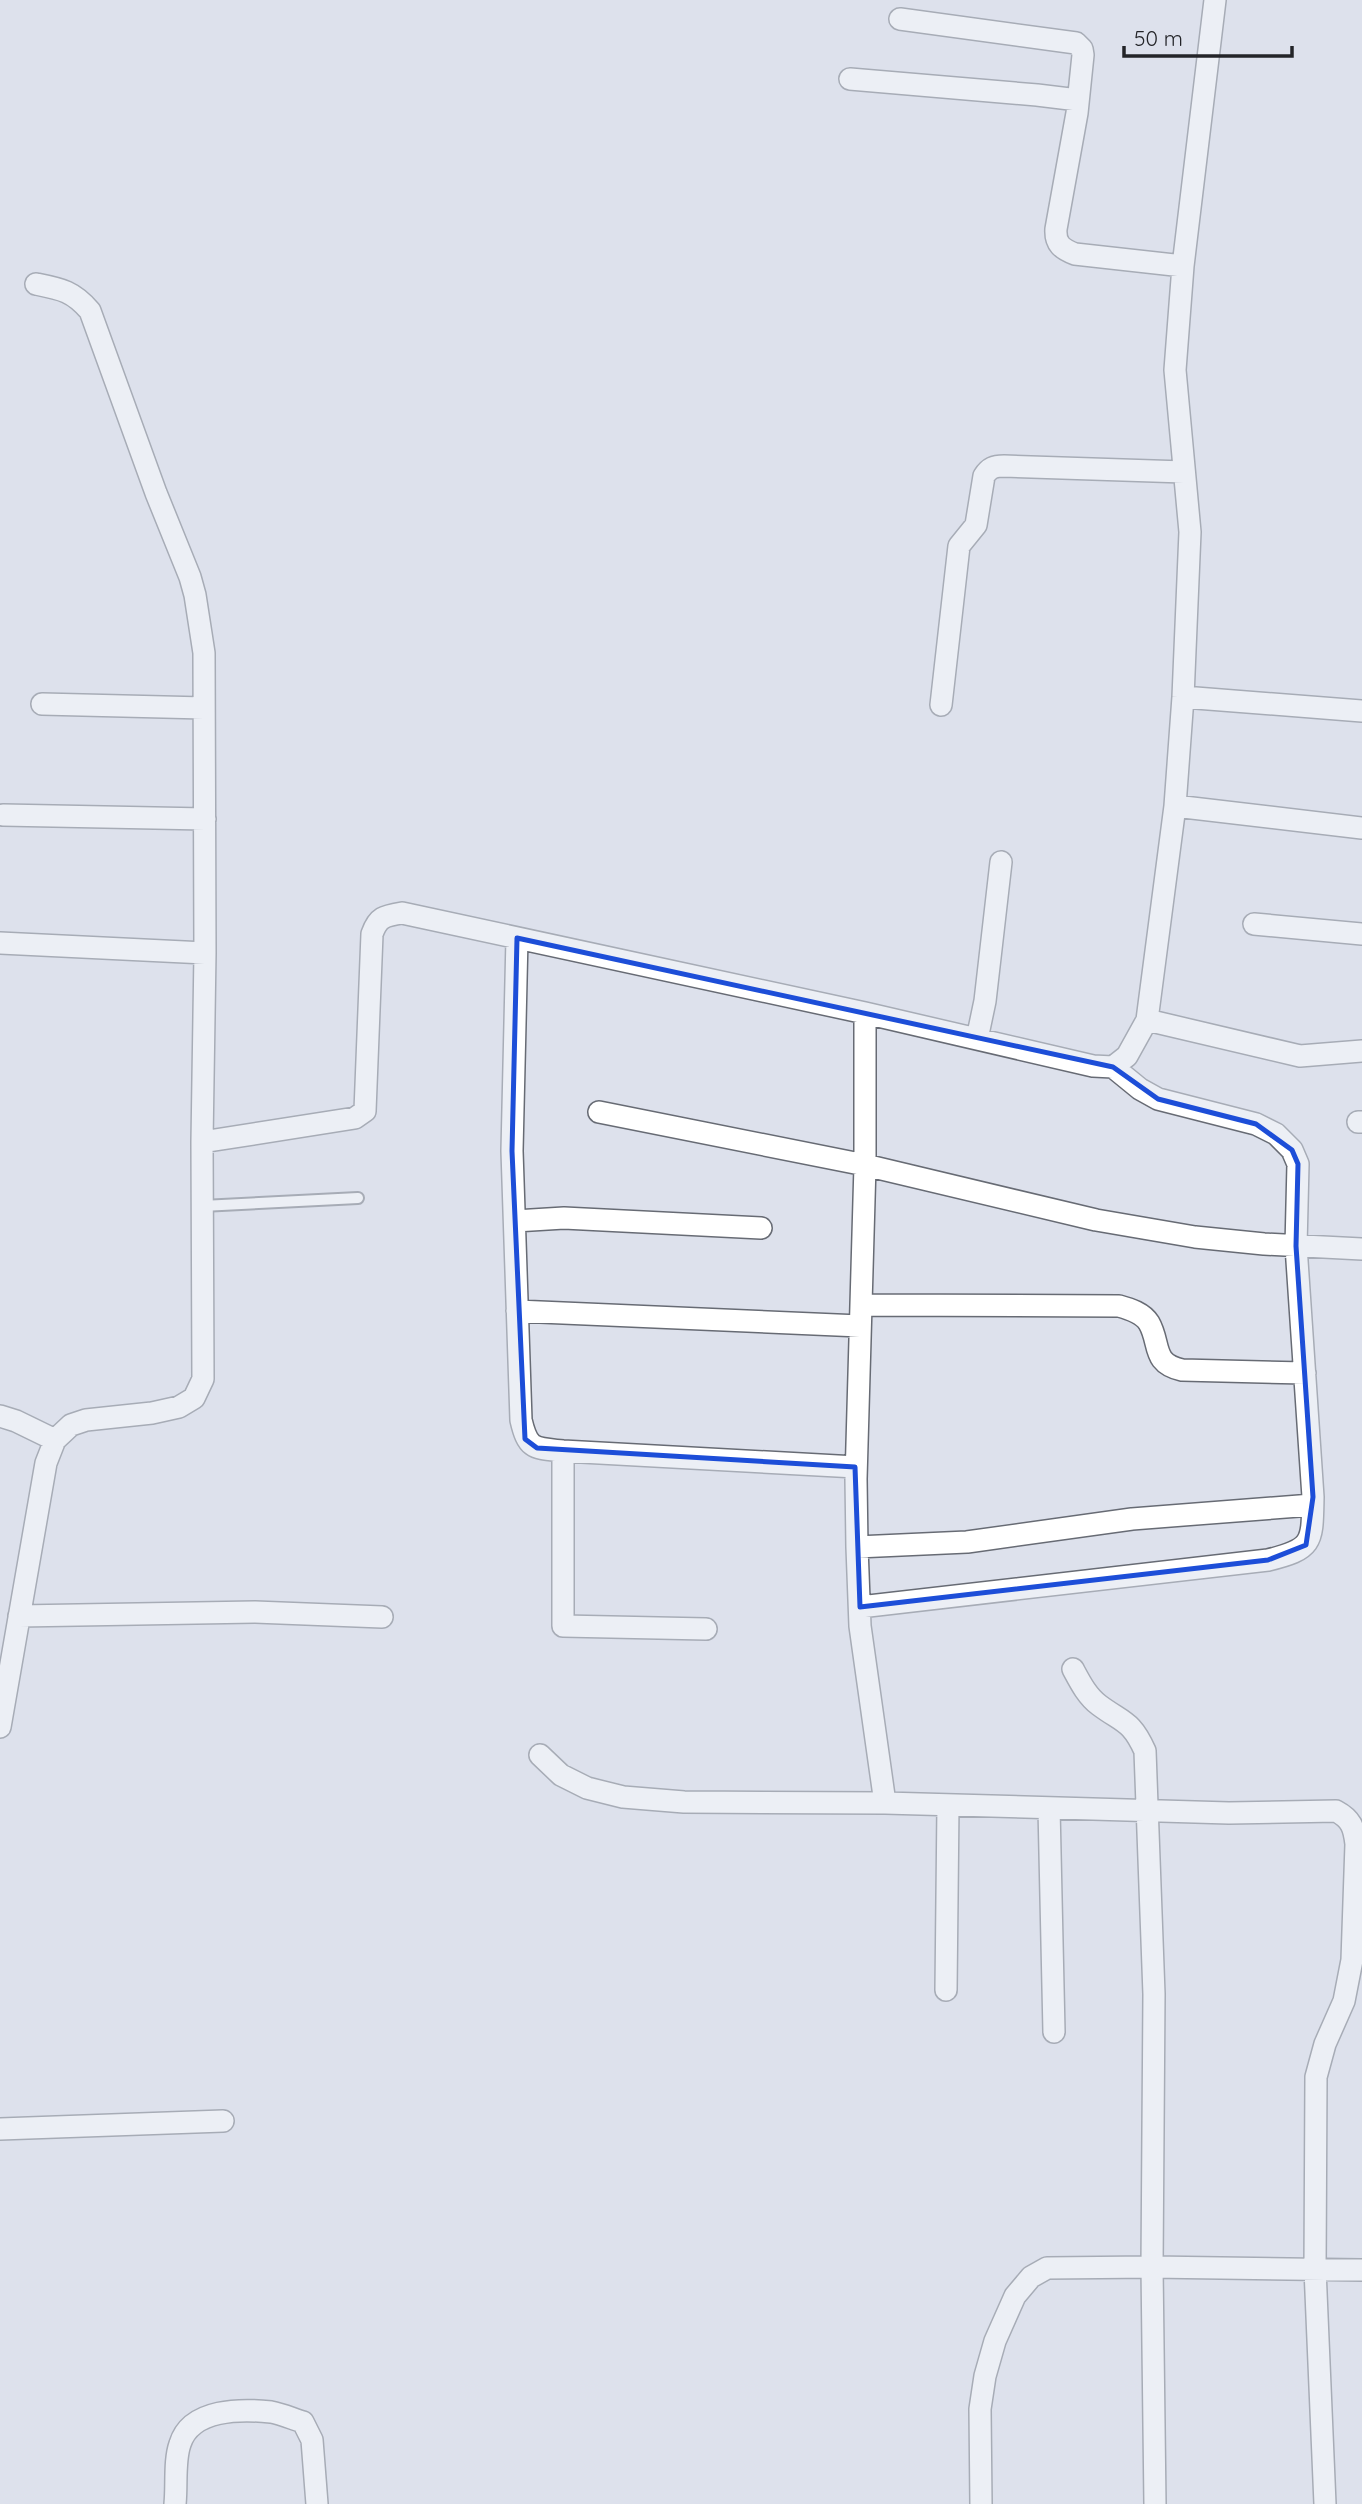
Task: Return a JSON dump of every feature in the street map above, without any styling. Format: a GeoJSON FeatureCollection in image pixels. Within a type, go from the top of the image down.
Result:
{"type":"FeatureCollection","features":[{"type":"Feature","properties":{"kind":"street"},"geometry":{"type":"LineString","coordinates":[[1113,1067],[1127,1055],[1147,1020],[1175,806],[1190,532],[1175,370],[1184,266],[1215,0]]}},
{"type":"Feature","properties":{"kind":"street"},"geometry":{"type":"LineString","coordinates":[[900,19],[1076,43],[1082,49],[1083,55],[1078,100],[1055,229],[1057,242],[1062,249],[1075,254],[1184,266]]}},
{"type":"Feature","properties":{"kind":"street"},"geometry":{"type":"LineString","coordinates":[[850,79],[1078,100]]}},
{"type":"Feature","properties":{"kind":"street"},"geometry":{"type":"LineString","coordinates":[[0,1727],[46,1463],[55,1440],[71,1425],[86,1420],[152,1413],[179,1406],[194,1398],[203,1379],[204,653],[195,595],[90,311],[78,297],[62,289],[36,284]]}},
{"type":"Feature","properties":{"kind":"street"},"geometry":{"type":"LineString","coordinates":[[941,705],[959,546],[976,525],[987,470],[1004,466],[1184,472]]}},
{"type":"Feature","properties":{"kind":"street"},"geometry":{"type":"LineString","coordinates":[[1183,696],[1362,711]]}},
{"type":"Feature","properties":{"kind":"street"},"geometry":{"type":"LineString","coordinates":[[42,704],[204,708]]}},
{"type":"Feature","properties":{"kind":"street"},"geometry":{"type":"LineString","coordinates":[[1175,806],[1362,828]]}},
{"type":"Feature","properties":{"kind":"street"},"geometry":{"type":"LineString","coordinates":[[2,815],[205,818]]}},
{"type":"Feature","properties":{"kind":"street"},"geometry":{"type":"LineString","coordinates":[[977,1039],[985,1001],[1001,862]]}},
{"type":"Feature","properties":{"kind":"street"},"geometry":{"type":"LineString","coordinates":[[202,1142],[355,1118],[365,1111],[372,934],[376,923],[386,916],[402,913],[865,1013],[1093,1066],[1113,1067],[1140,1089],[1158,1099],[1256,1124],[1276,1135],[1292,1150],[1298,1164],[1296,1246],[1312,1506],[1311,1533],[1306,1545],[1294,1554],[1268,1560],[860,1607]]}},
{"type":"Feature","properties":{"kind":"street"},"geometry":{"type":"LineString","coordinates":[[1254,924],[1362,934]]}},
{"type":"Feature","properties":{"kind":"street"},"geometry":{"type":"LineString","coordinates":[[517,938],[512,1151],[521,1420],[525,1439],[537,1448],[563,1451],[856,1467]]}},
{"type":"Feature","properties":{"kind":"street"},"geometry":{"type":"LineString","coordinates":[[0,943],[205,953]]}},
{"type":"Feature","properties":{"kind":"street"},"geometry":{"type":"LineString","coordinates":[[865,1013],[865,1165],[856,1467],[857,1547],[860,1607],[885,1803]]}},
{"type":"Feature","properties":{"kind":"street"},"geometry":{"type":"LineString","coordinates":[[1147,1020],[1300,1056],[1362,1051]]}},
{"type":"Feature","properties":{"kind":"street"},"geometry":{"type":"LineString","coordinates":[[599,1112],[865,1165],[1096,1220],[1195,1237],[1362,1249]]}},
{"type":"Feature","properties":{"kind":"street"},"geometry":{"type":"LineString","coordinates":[[514,1222],[564,1218],[761,1228]]}},
{"type":"Feature","properties":{"kind":"street"},"geometry":{"type":"LineString","coordinates":[[517,1311],[860,1315],[1119,1306],[1135,1311],[1148,1321],[1160,1358],[1168,1367],[1182,1370],[1305,1373]]}},
{"type":"Feature","properties":{"kind":"street"},"geometry":{"type":"LineString","coordinates":[[0,1416],[55,1440]]}},
{"type":"Feature","properties":{"kind":"street"},"geometry":{"type":"LineString","coordinates":[[563,1451],[564,1626],[706,1629]]}},
{"type":"Feature","properties":{"kind":"street"},"geometry":{"type":"LineString","coordinates":[[857,1547],[967,1542],[1132,1519],[1312,1506]]}},
{"type":"Feature","properties":{"kind":"street"},"geometry":{"type":"LineString","coordinates":[[19,1616],[255,1612],[382,1616]]}},
{"type":"Feature","properties":{"kind":"street"},"geometry":{"type":"LineString","coordinates":[[1073,1669],[1082,1686],[1097,1704],[1129,1724],[1145,1751],[1154,1994],[1152,2267],[1155,2504]]}},
{"type":"Feature","properties":{"kind":"street"},"geometry":{"type":"LineString","coordinates":[[540,1755],[561,1775],[587,1788],[623,1797],[684,1802],[885,1803],[1229,1813],[1336,1811],[1347,1817],[1354,1827],[1356,1844],[1352,1960],[1343,2001],[1325,2044],[1316,2077],[1315,2269],[1325,2504]]}},
{"type":"Feature","properties":{"kind":"street"},"geometry":{"type":"LineString","coordinates":[[946,1990],[948,1805]]}},
{"type":"Feature","properties":{"kind":"street"},"geometry":{"type":"LineString","coordinates":[[1049,1808],[1054,2032]]}},
{"type":"Feature","properties":{"kind":"street"},"geometry":{"type":"LineString","coordinates":[[0,2129],[223,2122]]}},
{"type":"Feature","properties":{"kind":"street"},"geometry":{"type":"LineString","coordinates":[[981,2504],[980,2409],[985,2376],[995,2341],[1015,2296],[1031,2277],[1047,2268],[1362,2270]]}},
{"type":"Feature","properties":{"kind":"street"},"geometry":{"type":"LineString","coordinates":[[175,2504],[179,2444],[185,2434],[201,2419],[230,2411],[272,2413],[303,2422],[312,2440],[317,2504]]}},
{"type":"Feature","properties":{"kind":"lane"},"geometry":{"type":"LineString","coordinates":[[202,1206],[358,1198]]}},
{"type":"Feature","properties":{"kind":"highlighted area"},"geometry":{"type":"Polygon","coordinates":[[[517,938],[1113,1067],[1158,1099],[1256,1124],[1292,1150],[1298,1164],[1296,1246],[1313,1497],[1306,1545],[1268,1560],[860,1607],[855,1467],[563,1451],[537,1448],[525,1439],[512,1151],[517,938]]]}}]}
